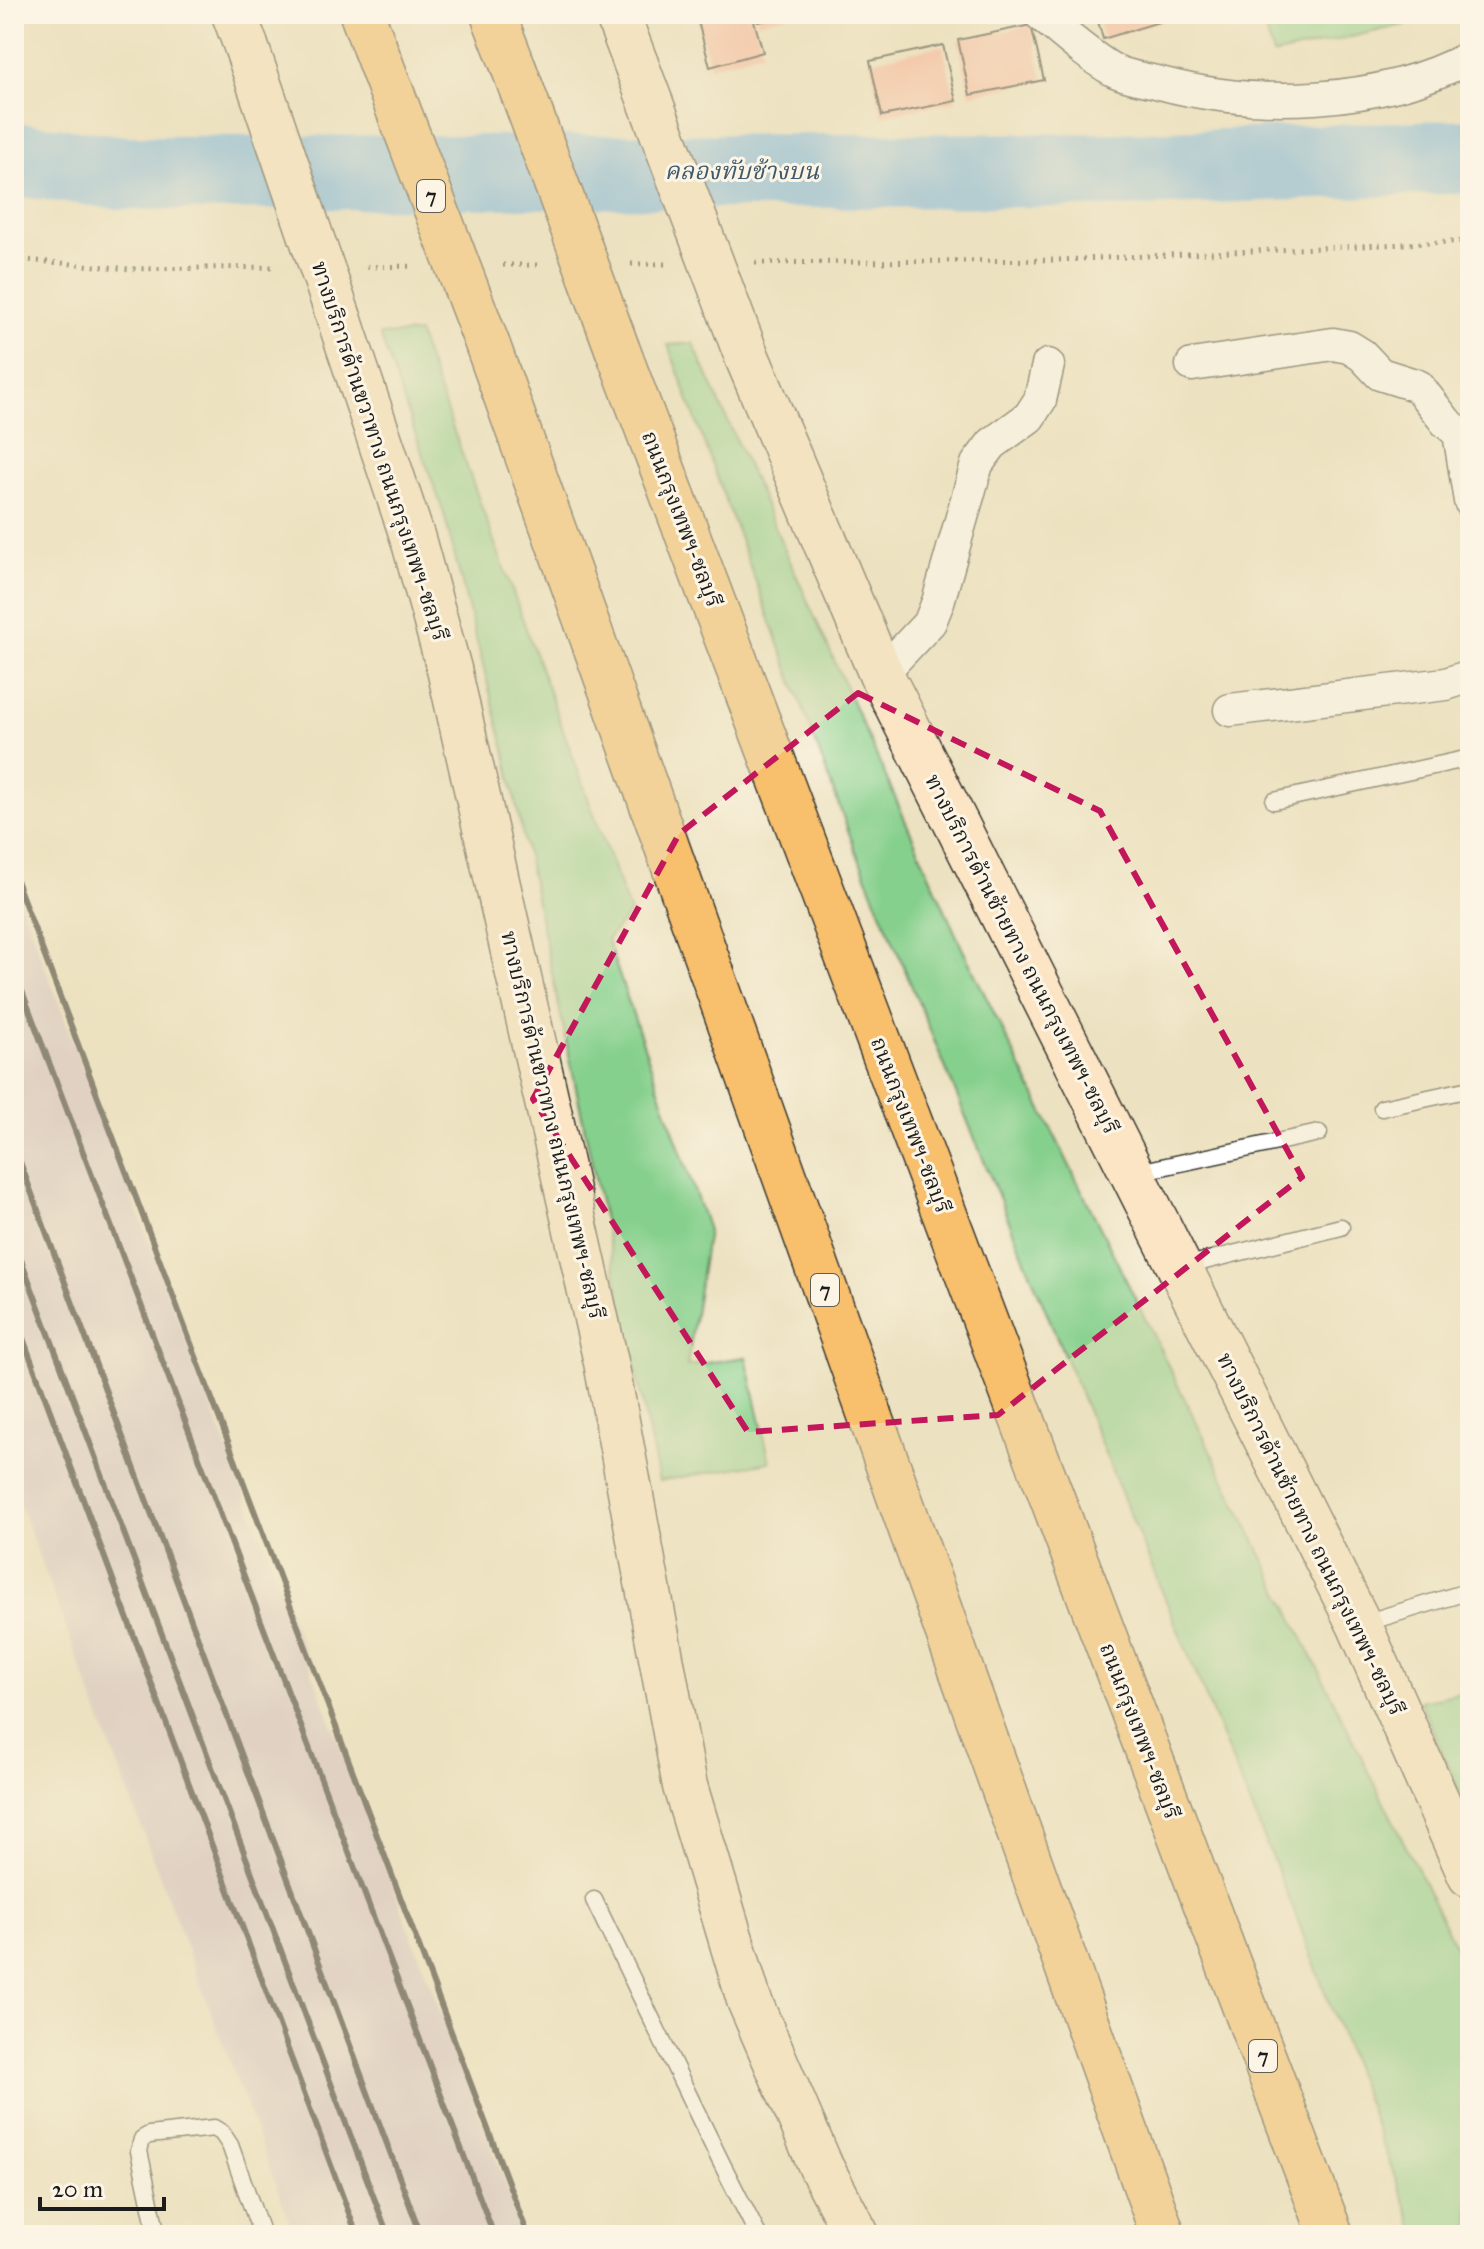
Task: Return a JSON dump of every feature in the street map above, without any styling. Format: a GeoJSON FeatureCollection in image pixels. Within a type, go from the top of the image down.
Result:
{"type":"FeatureCollection","features":[{"type":"Feature","properties":{"kind":"highway","name":"ถนนกรุงเทพฯ-ชลบุรี"},"geometry":{"type":"LineString","coordinates":[[493,14],[1331,2235]]}},
{"type":"Feature","properties":{"kind":"highway","name":"7"},"geometry":{"type":"LineString","coordinates":[[368,30],[488,346],[1163,2235]]}},
{"type":"Feature","properties":{"kind":"main road","name":"ทางบริการด้านซ้ายทาง ถนนกรุงเทพฯ-ชลบุรี"},"geometry":{"type":"LineString","coordinates":[[617,14],[747,357],[881,674],[1359,1624],[1470,1875]]}},
{"type":"Feature","properties":{"kind":"main road","name":"ทางบริการด้านขวาทาง ถนนกรุงเทพฯ-ชลบุรี"},"geometry":{"type":"LineString","coordinates":[[240,30],[413,539],[449,669],[606,1362],[685,1786],[749,2000],[822,2169],[857,2235]]}},
{"type":"Feature","properties":{"kind":"street"},"geometry":{"type":"LineString","coordinates":[[1040,14],[1115,71],[1192,92],[1269,100],[1350,94],[1412,81],[1470,57]]}},
{"type":"Feature","properties":{"kind":"street"},"geometry":{"type":"LineString","coordinates":[[1192,365],[1333,344],[1349,347],[1362,355],[1380,374],[1418,386],[1446,422],[1464,433],[1470,501]]}},
{"type":"Feature","properties":{"kind":"street"},"geometry":{"type":"LineString","coordinates":[[881,674],[930,622],[977,464],[992,444],[1029,417],[1040,400],[1048,365]]}},
{"type":"Feature","properties":{"kind":"street"},"geometry":{"type":"LineString","coordinates":[[1230,710],[1446,684],[1470,676]]}},
{"type":"Feature","properties":{"kind":"lane"},"geometry":{"type":"LineString","coordinates":[[1274,801],[1470,758]]}},
{"type":"Feature","properties":{"kind":"lane"},"geometry":{"type":"LineString","coordinates":[[1382,1108],[1470,1089]]}},
{"type":"Feature","properties":{"kind":"lane"},"geometry":{"type":"LineString","coordinates":[[1132,1173],[1319,1133]]}},
{"type":"Feature","properties":{"kind":"lane"},"geometry":{"type":"LineString","coordinates":[[1180,1268],[1341,1227]]}},
{"type":"Feature","properties":{"kind":"lane"},"geometry":{"type":"LineString","coordinates":[[1359,1624],[1470,1591]]}},
{"type":"Feature","properties":{"kind":"lane"},"geometry":{"type":"LineString","coordinates":[[594,1900],[758,2235]]}},
{"type":"Feature","properties":{"kind":"lane"},"geometry":{"type":"LineString","coordinates":[[157,2235],[139,2151],[142,2139],[149,2135],[214,2128],[230,2145],[262,2235]]}},
{"type":"Feature","properties":{"kind":"highlighted area"},"geometry":{"type":"Polygon","coordinates":[[[858,693],[1100,811],[1302,1177],[998,1415],[748,1432],[533,1099],[679,834],[858,693]]]}},
{"type":"Feature","properties":{"kind":"shaded area"},"geometry":{"type":"Polygon","coordinates":[[[14,885],[525,2235],[295,2235],[14,1490],[14,885]]]}},
{"type":"Feature","properties":{"kind":"green space"},"geometry":{"type":"Polygon","coordinates":[[[1262,14],[1451,14],[1273,55],[1262,14]]]}},
{"type":"Feature","properties":{"kind":"green space"},"geometry":{"type":"Polygon","coordinates":[[[418,333],[630,913],[607,940],[708,1230],[687,1366],[746,1357],[770,1462],[659,1481],[505,751],[444,514],[380,335],[418,333]]]}},
{"type":"Feature","properties":{"kind":"green space"},"geometry":{"type":"Polygon","coordinates":[[[693,343],[962,948],[1470,1980],[1470,2235],[1417,2235],[1293,1908],[855,849],[668,345],[693,343]]]}},
{"type":"Feature","properties":{"kind":"green space"},"geometry":{"type":"Polygon","coordinates":[[[1470,1691],[1470,1816],[1420,1701],[1470,1691]]]}},
{"type":"Feature","properties":{"kind":"building"},"geometry":{"type":"Polygon","coordinates":[[[696,14],[752,14],[763,52],[710,67],[696,14]]]}},
{"type":"Feature","properties":{"kind":"building"},"geometry":{"type":"Polygon","coordinates":[[[756,14],[791,14],[791,15],[758,22],[756,14]]]}},
{"type":"Feature","properties":{"kind":"building"},"geometry":{"type":"Polygon","coordinates":[[[1096,14],[1178,14],[1179,16],[1103,39],[1096,14]]]}},
{"type":"Feature","properties":{"kind":"building"},"geometry":{"type":"Polygon","coordinates":[[[1031,25],[1044,80],[970,95],[958,40],[1031,25]]]}},
{"type":"Feature","properties":{"kind":"building"},"geometry":{"type":"Polygon","coordinates":[[[943,45],[956,101],[882,116],[870,61],[943,45]]]}},
{"type":"Feature","properties":{"kind":"waterway","name":"คลองทับช้างบน"},"geometry":{"type":"LineString","coordinates":[[14,159],[124,173],[1119,170],[1470,156]]}},
{"type":"Feature","properties":{"kind":"railway"},"geometry":{"type":"LineString","coordinates":[[14,875],[528,2235]]}},
{"type":"Feature","properties":{"kind":"railway"},"geometry":{"type":"LineString","coordinates":[[14,970],[494,2235]]}},
{"type":"Feature","properties":{"kind":"railway"},"geometry":{"type":"LineString","coordinates":[[14,1146],[421,2235]]}},
{"type":"Feature","properties":{"kind":"railway"},"geometry":{"type":"LineString","coordinates":[[14,1241],[388,2235]]}},
{"type":"Feature","properties":{"kind":"railway"},"geometry":{"type":"LineString","coordinates":[[14,1314],[357,2235]]}}]}
